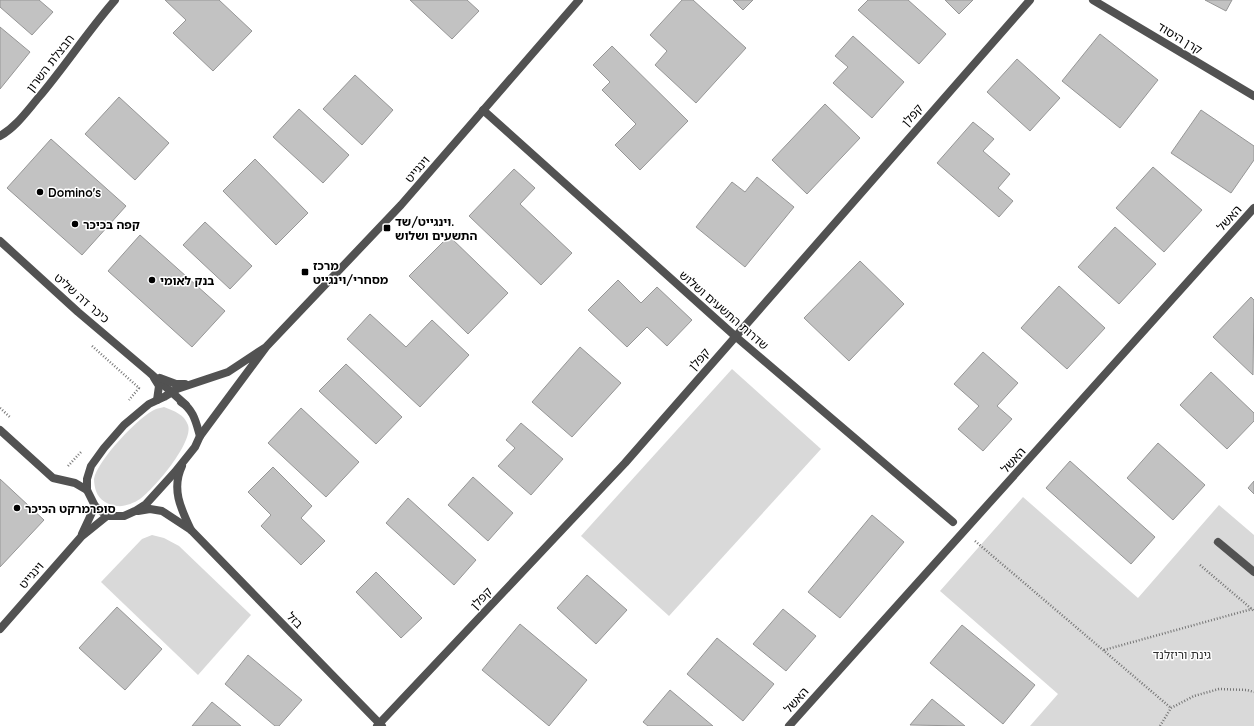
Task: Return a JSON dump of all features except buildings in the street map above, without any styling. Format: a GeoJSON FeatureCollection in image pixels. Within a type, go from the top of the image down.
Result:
{"type":"FeatureCollection","features":[{"type":"Feature","properties":{"kind":"street","name":"חבצלת השרון"},"geometry":{"type":"LineString","coordinates":[[0,136],[9,131],[24,116],[115,0]]}},
{"type":"Feature","properties":{"kind":"street","name":"וינגייט"},"geometry":{"type":"LineString","coordinates":[[135,511],[146,504],[195,447],[200,436],[266,347],[400,205],[579,0]]}},
{"type":"Feature","properties":{"kind":"street","name":"קפלן"},"geometry":{"type":"LineString","coordinates":[[380,725],[625,463],[1030,0]]}},
{"type":"Feature","properties":{"kind":"street","name":"קרן היסוד"},"geometry":{"type":"LineString","coordinates":[[1093,0],[1254,96]]}},
{"type":"Feature","properties":{"kind":"street","name":"שדרות התשעים ושלוש"},"geometry":{"type":"LineString","coordinates":[[483,110],[735,336],[953,522]]}},
{"type":"Feature","properties":{"kind":"street","name":"האשל"},"geometry":{"type":"LineString","coordinates":[[789,726],[1254,208]]}},
{"type":"Feature","properties":{"kind":"street","name":"כיכר דה שליט"},"geometry":{"type":"LineString","coordinates":[[0,241],[78,312],[150,372],[186,405],[194,416],[200,436]]}},
{"type":"Feature","properties":{"kind":"street","name":"וינגייט"},"geometry":{"type":"LineString","coordinates":[[87,490],[87,479],[91,466],[124,425],[148,404],[192,383],[228,372],[266,347]]}},
{"type":"Feature","properties":{"kind":"street","name":"כיכר דה שליט"},"geometry":{"type":"LineString","coordinates":[[150,372],[164,380],[176,384],[192,383]]}},
{"type":"Feature","properties":{"kind":"street","name":"כיכר דה שליט"},"geometry":{"type":"LineString","coordinates":[[150,372],[159,386],[161,399]]}},
{"type":"Feature","properties":{"kind":"street"},"geometry":{"type":"LineString","coordinates":[[161,399],[175,399],[186,405]]}},
{"type":"Feature","properties":{"kind":"street"},"geometry":{"type":"LineString","coordinates":[[0,430],[53,478],[76,483],[87,490],[95,506],[107,516],[124,516],[135,511]]}},
{"type":"Feature","properties":{"kind":"street","name":"בזל"},"geometry":{"type":"LineString","coordinates":[[184,460],[178,482],[178,502],[191,530]]}},
{"type":"Feature","properties":{"kind":"street","name":"וינגייט"},"geometry":{"type":"LineString","coordinates":[[81,536],[95,506]]}},
{"type":"Feature","properties":{"kind":"street","name":"בזל"},"geometry":{"type":"LineString","coordinates":[[135,511],[150,509],[162,511],[191,530],[380,725]]}},
{"type":"Feature","properties":{"kind":"street","name":"וינגייט"},"geometry":{"type":"LineString","coordinates":[[0,629],[81,536],[107,516]]}},
{"type":"Feature","properties":{"kind":"street"},"geometry":{"type":"LineString","coordinates":[[1218,542],[1254,572]]}},
{"type":"Feature","properties":{"kind":"path"},"geometry":{"type":"LineString","coordinates":[[124,405],[139,388]]}},
{"type":"Feature","properties":{"kind":"path"},"geometry":{"type":"LineString","coordinates":[[0,408],[17,423]]}},
{"type":"Feature","properties":{"kind":"path"},"geometry":{"type":"LineString","coordinates":[[61,464],[68,466],[83,449]]}},
{"type":"Feature","properties":{"kind":"path"},"geometry":{"type":"LineString","coordinates":[[964,532],[1171,708]]}},
{"type":"Feature","properties":{"kind":"path"},"geometry":{"type":"LineString","coordinates":[[1200,565],[1253,610]]}},
{"type":"Feature","properties":{"kind":"path"},"geometry":{"type":"LineString","coordinates":[[1104,650],[1253,610]]}},
{"type":"Feature","properties":{"kind":"path"},"geometry":{"type":"LineString","coordinates":[[1160,726],[1171,708],[1194,696],[1219,689],[1247,690],[1254,692]]}},
{"type":"Feature","properties":{"kind":"green space"},"geometry":{"type":"Polygon","coordinates":[[[732,369],[821,449],[669,616],[581,536],[732,369]]]}},
{"type":"Feature","properties":{"kind":"green space"},"geometry":{"type":"Polygon","coordinates":[[[164,407],[184,418],[188,425],[188,433],[185,442],[172,465],[146,494],[135,502],[120,506],[104,502],[97,494],[94,481],[97,471],[103,461],[110,451],[140,420],[156,409],[164,407]]]}},
{"type":"Feature","properties":{"kind":"green space","name":"גינת וריזלנד"},"geometry":{"type":"Polygon","coordinates":[[[1023,497],[1138,598],[1219,505],[1254,535],[1254,726],[1030,726],[1058,694],[940,591],[1023,497]]]}},
{"type":"Feature","properties":{"kind":"green space"},"geometry":{"type":"Polygon","coordinates":[[[152,535],[164,538],[179,546],[251,615],[198,675],[101,582],[142,539],[152,535]]]}},
{"type":"Feature","properties":{"kind":"place","name":"Domino's"},"geometry":{"type":"Point","coordinates":[40,192]}},
{"type":"Feature","properties":{"kind":"place","name":"קפה בכיכר"},"geometry":{"type":"Point","coordinates":[75,224]}},
{"type":"Feature","properties":{"kind":"place","name":"וינגייט/שד. התשעים ושלוש"},"geometry":{"type":"Point","coordinates":[387,228]}},
{"type":"Feature","properties":{"kind":"place","name":"מרכז מסחרי/וינגייט"},"geometry":{"type":"Point","coordinates":[305,272]}},
{"type":"Feature","properties":{"kind":"place","name":"בנק לאומי"},"geometry":{"type":"Point","coordinates":[152,280]}},
{"type":"Feature","properties":{"kind":"place","name":"סופרמרקט הכיכר"},"geometry":{"type":"Point","coordinates":[17,508]}}]}
